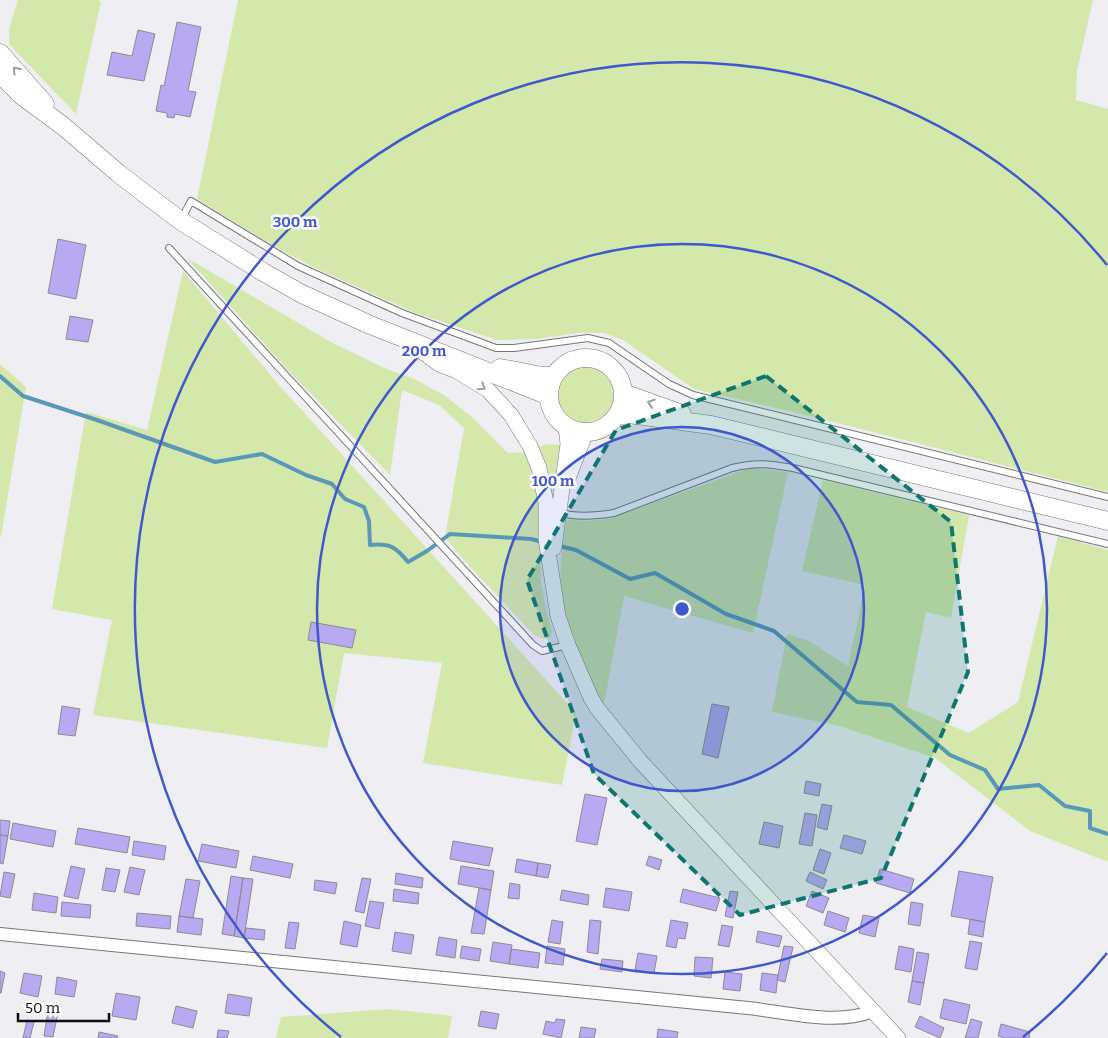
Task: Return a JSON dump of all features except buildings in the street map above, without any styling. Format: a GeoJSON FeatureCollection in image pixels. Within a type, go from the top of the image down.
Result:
{"type":"FeatureCollection","features":[{"type":"Feature","properties":{"kind":"main road"},"geometry":{"type":"LineString","coordinates":[[0,53],[63,126]]}},
{"type":"Feature","properties":{"kind":"main road"},"geometry":{"type":"LineString","coordinates":[[0,74],[21,95],[63,126],[118,173],[181,221],[232,254],[302,294],[368,324],[544,394],[549,398]]}},
{"type":"Feature","properties":{"kind":"main road"},"geometry":{"type":"LineString","coordinates":[[587,358],[603,362],[615,371],[623,393],[621,409],[617,416],[603,428],[586,432],[566,426],[554,414],[549,398],[554,376],[565,364],[587,358]]}},
{"type":"Feature","properties":{"kind":"main road"},"geometry":{"type":"LineString","coordinates":[[460,360],[542,376],[554,376]]}},
{"type":"Feature","properties":{"kind":"main road"},"geometry":{"type":"LineString","coordinates":[[623,393],[711,425]]}},
{"type":"Feature","properties":{"kind":"main road"},"geometry":{"type":"LineString","coordinates":[[617,416],[629,414],[711,425],[1108,521]]}},
{"type":"Feature","properties":{"kind":"street"},"geometry":{"type":"LineString","coordinates":[[406,340],[439,364],[457,371],[488,390],[512,415],[530,446],[539,468],[546,503],[558,616],[568,645],[591,698],[628,747],[898,1038]]}},
{"type":"Feature","properties":{"kind":"street"},"geometry":{"type":"LineString","coordinates":[[551,543],[562,491],[568,444],[566,426]]}},
{"type":"Feature","properties":{"kind":"street"},"geometry":{"type":"LineString","coordinates":[[562,491],[586,432]]}},
{"type":"Feature","properties":{"kind":"street"},"geometry":{"type":"LineString","coordinates":[[0,934],[825,1017],[847,1018],[872,1011]]}},
{"type":"Feature","properties":{"kind":"lane"},"geometry":{"type":"LineString","coordinates":[[181,221],[191,201],[298,266],[402,313],[496,348],[514,348],[588,338],[609,343],[669,384],[693,395],[1108,496]]}},
{"type":"Feature","properties":{"kind":"lane"},"geometry":{"type":"LineString","coordinates":[[169,248],[533,645],[542,651],[568,645]]}},
{"type":"Feature","properties":{"kind":"lane"},"geometry":{"type":"LineString","coordinates":[[559,512],[596,516],[614,513],[732,468],[750,463],[792,468],[1108,544]]}},
{"type":"Feature","properties":{"kind":"highlighted area"},"geometry":{"type":"Polygon","coordinates":[[[766,376],[951,522],[968,672],[881,878],[740,915],[594,774],[527,580],[616,430],[766,376]]]}},
{"type":"Feature","properties":{"kind":"green space"},"geometry":{"type":"Polygon","coordinates":[[[18,0],[98,0],[101,2],[76,114],[9,44],[9,29],[18,0]]]}},
{"type":"Feature","properties":{"kind":"green space"},"geometry":{"type":"Polygon","coordinates":[[[238,0],[1093,0],[1077,71],[1076,100],[1108,109],[1108,492],[814,417],[694,389],[623,340],[604,333],[579,333],[535,339],[497,340],[413,312],[311,266],[270,244],[197,199],[238,0]]]}},
{"type":"Feature","properties":{"kind":"green space"},"geometry":{"type":"Polygon","coordinates":[[[187,258],[331,342],[382,367],[414,379],[444,395],[472,417],[508,453],[528,452],[539,496],[541,582],[552,631],[550,638],[543,639],[533,634],[445,537],[464,428],[439,405],[402,390],[390,475],[285,367],[187,258]]]}},
{"type":"Feature","properties":{"kind":"green space"},"geometry":{"type":"Polygon","coordinates":[[[183,271],[279,385],[576,713],[562,785],[423,763],[442,663],[344,653],[327,748],[93,715],[112,620],[52,609],[86,412],[147,430],[183,271]]]}},
{"type":"Feature","properties":{"kind":"green space"},"geometry":{"type":"Polygon","coordinates":[[[0,364],[26,387],[1,537],[0,537],[0,364]]]}},
{"type":"Feature","properties":{"kind":"green space"},"geometry":{"type":"Polygon","coordinates":[[[580,365],[592,365],[607,373],[615,388],[615,400],[607,415],[592,423],[580,423],[565,415],[557,400],[557,388],[565,373],[580,365]]]}},
{"type":"Feature","properties":{"kind":"green space"},"geometry":{"type":"Polygon","coordinates":[[[547,444],[560,445],[552,501],[537,448],[547,444]]]}},
{"type":"Feature","properties":{"kind":"green space"},"geometry":{"type":"Polygon","coordinates":[[[750,468],[788,472],[753,633],[624,596],[604,705],[577,652],[562,606],[560,581],[567,519],[585,521],[609,519],[750,468]]]}},
{"type":"Feature","properties":{"kind":"green space"},"geometry":{"type":"Polygon","coordinates":[[[823,480],[969,515],[951,618],[926,612],[907,707],[969,733],[1018,702],[1058,536],[1108,550],[1108,862],[1030,831],[935,758],[839,726],[772,712],[787,634],[809,641],[848,666],[865,585],[802,571],[823,480]]]}},
{"type":"Feature","properties":{"kind":"green space"},"geometry":{"type":"Polygon","coordinates":[[[389,1009],[452,1016],[448,1038],[276,1038],[281,1017],[389,1009]]]}},
{"type":"Feature","properties":{"kind":"waterway"},"geometry":{"type":"LineString","coordinates":[[0,376],[23,396],[215,462],[262,454],[306,475],[332,484],[345,499],[364,507],[369,521],[370,545],[392,547],[408,562],[450,534],[531,539],[543,542]]}},
{"type":"Feature","properties":{"kind":"waterway"},"geometry":{"type":"LineString","coordinates":[[559,546],[576,550],[630,579],[655,573],[726,614],[774,631],[857,702],[891,705],[950,755],[985,770],[998,789],[1039,785],[1065,806],[1090,811],[1090,828],[1108,834]]}}]}
